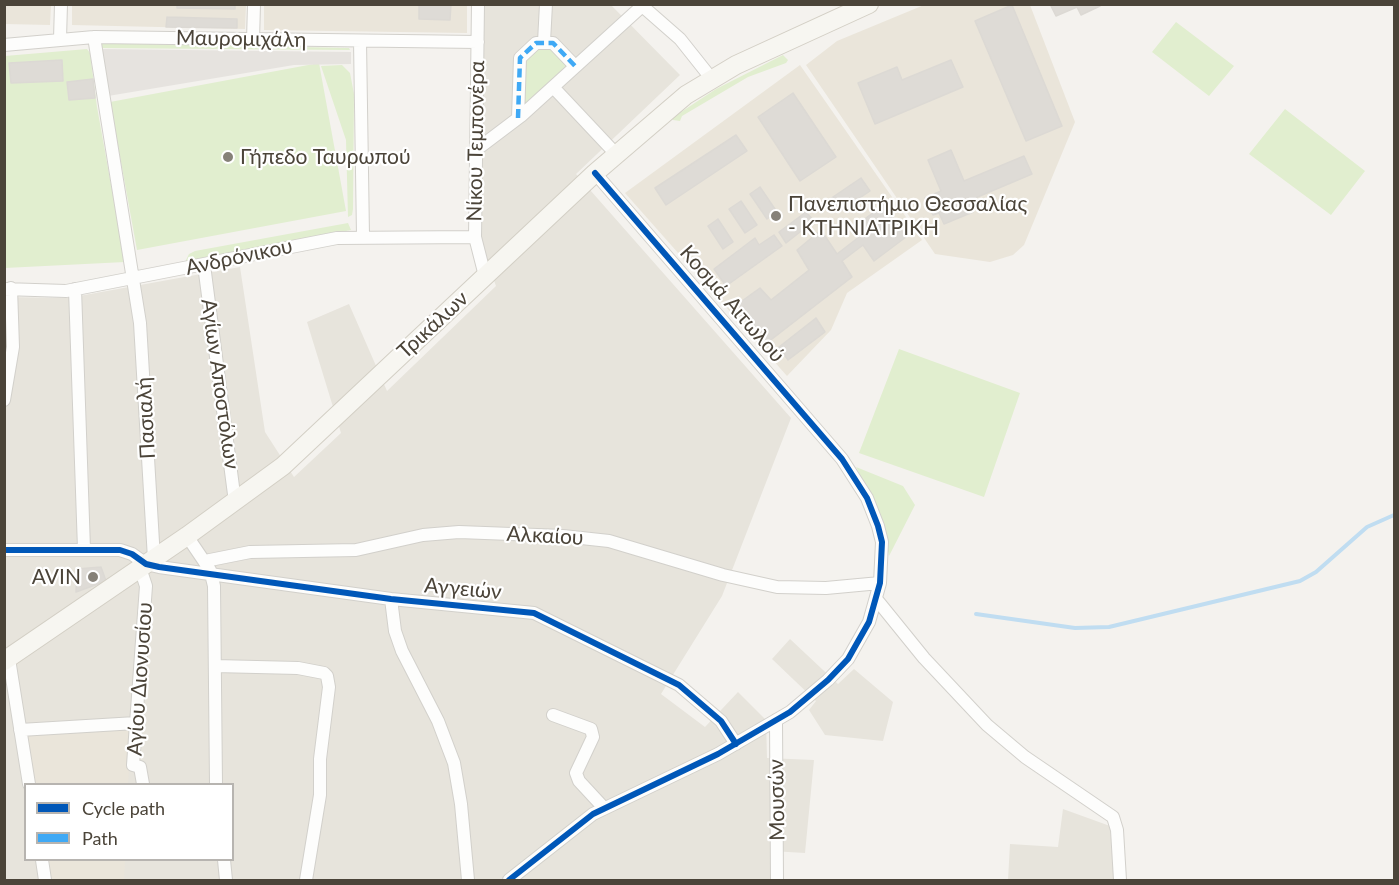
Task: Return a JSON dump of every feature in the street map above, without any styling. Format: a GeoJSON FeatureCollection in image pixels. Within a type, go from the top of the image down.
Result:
{"type":"FeatureCollection","features":[{"type":"Feature","properties":{"kind":"main road","name":"Τρικάλων"},"geometry":{"type":"LineString","coordinates":[[7,660],[235,502],[306,446],[595,173],[686,95],[711,78],[809,30],[869,4]]}},
{"type":"Feature","properties":{"kind":"street"},"geometry":{"type":"LineString","coordinates":[[60,39],[61,4]]}},
{"type":"Feature","properties":{"kind":"street"},"geometry":{"type":"LineString","coordinates":[[254,4],[254,39]]}},
{"type":"Feature","properties":{"kind":"street","name":"Νίκου Τεμπονέρα"},"geometry":{"type":"LineString","coordinates":[[478,4],[475,237],[485,276]]}},
{"type":"Feature","properties":{"kind":"street"},"geometry":{"type":"LineString","coordinates":[[544,42],[546,4]]}},
{"type":"Feature","properties":{"kind":"street"},"geometry":{"type":"LineString","coordinates":[[476,150],[518,118],[640,6],[680,39],[711,78]]}},
{"type":"Feature","properties":{"kind":"street","name":"Μαυρομιχάλη"},"geometry":{"type":"LineString","coordinates":[[4,45],[94,37],[478,42]]}},
{"type":"Feature","properties":{"kind":"street","name":"Πασιαλή"},"geometry":{"type":"LineString","coordinates":[[94,37],[140,323],[147,564]]}},
{"type":"Feature","properties":{"kind":"street"},"geometry":{"type":"LineString","coordinates":[[360,41],[363,236]]}},
{"type":"Feature","properties":{"kind":"street"},"geometry":{"type":"LineString","coordinates":[[518,118],[520,58],[536,43],[553,43],[575,66]]}},
{"type":"Feature","properties":{"kind":"street"},"geometry":{"type":"LineString","coordinates":[[553,87],[616,154]]}},
{"type":"Feature","properties":{"kind":"street","name":"Κοσμά Αιτωλού"},"geometry":{"type":"LineString","coordinates":[[509,880],[586,818],[736,744],[776,720],[828,680],[848,659],[862,636],[877,600],[880,583],[882,542],[878,526],[867,498],[842,459],[595,173]]}},
{"type":"Feature","properties":{"kind":"street","name":"Ανδρόνικου"},"geometry":{"type":"LineString","coordinates":[[8,289],[49,291],[75,289],[320,241],[363,236],[475,237]]}},
{"type":"Feature","properties":{"kind":"street","name":"Αγίων Αποστόλων"},"geometry":{"type":"LineString","coordinates":[[204,265],[235,502]]}},
{"type":"Feature","properties":{"kind":"street"},"geometry":{"type":"LineString","coordinates":[[4,400],[13,347],[8,289]]}},
{"type":"Feature","properties":{"kind":"street"},"geometry":{"type":"LineString","coordinates":[[75,289],[84,549]]}},
{"type":"Feature","properties":{"kind":"street","name":"Αλκαίου"},"geometry":{"type":"LineString","coordinates":[[205,561],[250,552],[356,550],[423,535],[459,532],[563,536],[609,541],[723,575],[777,587],[826,588],[880,583]]}},
{"type":"Feature","properties":{"kind":"street"},"geometry":{"type":"LineString","coordinates":[[187,536],[205,561],[211,574],[215,599],[216,783]]}},
{"type":"Feature","properties":{"kind":"street","name":"Αγγειών"},"geometry":{"type":"LineString","coordinates":[[4,550],[124,551],[147,564],[211,574],[391,599],[518,610],[540,616],[679,685],[721,721],[736,744]]}},
{"type":"Feature","properties":{"kind":"street","name":"Αγίου Διονυσίου"},"geometry":{"type":"LineString","coordinates":[[143,783],[140,766],[133,765],[147,564]]}},
{"type":"Feature","properties":{"kind":"street"},"geometry":{"type":"LineString","coordinates":[[391,599],[395,631],[402,651],[438,721],[454,763],[461,804],[468,880]]}},
{"type":"Feature","properties":{"kind":"street"},"geometry":{"type":"LineString","coordinates":[[877,600],[924,658],[987,725],[1025,757],[1113,817],[1117,830],[1120,880]]}},
{"type":"Feature","properties":{"kind":"street"},"geometry":{"type":"LineString","coordinates":[[7,660],[29,783]]}},
{"type":"Feature","properties":{"kind":"street"},"geometry":{"type":"LineString","coordinates":[[215,666],[298,668],[324,673],[327,676],[329,687],[321,750],[320,795],[306,880]]}},
{"type":"Feature","properties":{"kind":"street"},"geometry":{"type":"LineString","coordinates":[[553,715],[591,729],[593,733],[576,773],[579,781],[604,808]]}},
{"type":"Feature","properties":{"kind":"street","name":"Μουσών"},"geometry":{"type":"LineString","coordinates":[[776,720],[777,880]]}},
{"type":"Feature","properties":{"kind":"street"},"geometry":{"type":"LineString","coordinates":[[20,730],[136,723]]}},
{"type":"Feature","properties":{"kind":"street"},"geometry":{"type":"LineString","coordinates":[[42,861],[45,880]]}},
{"type":"Feature","properties":{"kind":"street"},"geometry":{"type":"LineString","coordinates":[[224,861],[226,880]]}},
{"type":"Feature","properties":{"kind":"shaded area"},"geometry":{"type":"Polygon","coordinates":[[[5,4],[51,5],[50,25],[5,24],[5,4]]]}},
{"type":"Feature","properties":{"kind":"shaded area"},"geometry":{"type":"Polygon","coordinates":[[[72,5],[246,5],[245,29],[72,25],[72,5]]]}},
{"type":"Feature","properties":{"kind":"shaded area"},"geometry":{"type":"Polygon","coordinates":[[[264,5],[467,5],[467,33],[264,30],[264,5]]]}},
{"type":"Feature","properties":{"kind":"shaded area"},"geometry":{"type":"Polygon","coordinates":[[[484,5],[611,5],[680,75],[576,174],[791,418],[722,596],[661,694],[705,727],[738,692],[766,720],[767,758],[814,760],[805,853],[771,851],[772,880],[5,880],[5,297],[68,298],[240,267],[265,432],[294,477],[341,433],[307,322],[349,304],[387,391],[496,286],[480,241],[484,5]]]}},
{"type":"Feature","properties":{"kind":"shaded area"},"geometry":{"type":"Polygon","coordinates":[[[924,5],[1030,5],[1075,122],[1024,245],[1013,255],[990,262],[935,254],[806,65],[837,41],[924,5]]]}},
{"type":"Feature","properties":{"kind":"shaded area"},"geometry":{"type":"Polygon","coordinates":[[[100,49],[351,52],[351,64],[294,65],[108,96],[100,49]]]}},
{"type":"Feature","properties":{"kind":"shaded area","name":"Πανεπιστήμιο Θεσσαλίας - ΚΤΗΝΙΑΤΡΙΚΗ"},"geometry":{"type":"Polygon","coordinates":[[[800,65],[922,240],[847,293],[831,330],[787,376],[625,193],[800,65]]]}},
{"type":"Feature","properties":{"kind":"shaded area"},"geometry":{"type":"Polygon","coordinates":[[[790,639],[838,684],[854,669],[893,702],[883,741],[825,735],[809,710],[816,701],[772,659],[790,639]]]}},
{"type":"Feature","properties":{"kind":"shaded area"},"geometry":{"type":"Polygon","coordinates":[[[132,730],[128,783],[35,783],[28,736],[132,730]]]}},
{"type":"Feature","properties":{"kind":"shaded area"},"geometry":{"type":"Polygon","coordinates":[[[1063,809],[1110,826],[1114,880],[1008,880],[1010,844],[1058,847],[1063,809]]]}},
{"type":"Feature","properties":{"kind":"shaded area"},"geometry":{"type":"Polygon","coordinates":[[[48,861],[125,861],[124,880],[51,880],[48,861]]]}},
{"type":"Feature","properties":{"kind":"green space"},"geometry":{"type":"Polygon","coordinates":[[[1176,22],[1234,66],[1209,96],[1152,52],[1176,22]]]}},
{"type":"Feature","properties":{"kind":"green space"},"geometry":{"type":"Polygon","coordinates":[[[99,43],[349,48],[350,50],[100,48],[99,43]]]}},
{"type":"Feature","properties":{"kind":"green space"},"geometry":{"type":"Polygon","coordinates":[[[537,45],[551,45],[573,68],[520,116],[522,59],[537,45]]]}},
{"type":"Feature","properties":{"kind":"green space"},"geometry":{"type":"Polygon","coordinates":[[[87,49],[90,53],[97,107],[125,262],[5,268],[5,56],[87,49]]]}},
{"type":"Feature","properties":{"kind":"green space"},"geometry":{"type":"Polygon","coordinates":[[[783,55],[788,60],[786,63],[748,77],[682,116],[680,121],[673,120],[672,118],[716,89],[783,55]]]}},
{"type":"Feature","properties":{"kind":"green space","name":"Γήπεδο Ταυρωπού"},"geometry":{"type":"Polygon","coordinates":[[[319,63],[346,211],[137,250],[110,102],[319,63]]]}},
{"type":"Feature","properties":{"kind":"green space"},"geometry":{"type":"Polygon","coordinates":[[[342,65],[350,73],[354,94],[353,209],[352,215],[348,217],[346,140],[321,66],[342,65]]]}},
{"type":"Feature","properties":{"kind":"green space"},"geometry":{"type":"Polygon","coordinates":[[[1285,109],[1365,171],[1331,215],[1249,154],[1285,109]]]}},
{"type":"Feature","properties":{"kind":"green space"},"geometry":{"type":"Polygon","coordinates":[[[348,223],[351,230],[187,263],[186,260],[189,254],[195,251],[348,223]]]}},
{"type":"Feature","properties":{"kind":"green space"},"geometry":{"type":"Polygon","coordinates":[[[899,349],[1020,393],[984,497],[859,453],[899,349]]]}},
{"type":"Feature","properties":{"kind":"green space"},"geometry":{"type":"Polygon","coordinates":[[[856,467],[903,486],[915,505],[889,556],[880,513],[856,467]]]}},
{"type":"Feature","properties":{"kind":"building"},"geometry":{"type":"Polygon","coordinates":[[[177,4],[235,4],[235,9],[177,8],[177,4]]]}},
{"type":"Feature","properties":{"kind":"building"},"geometry":{"type":"Polygon","coordinates":[[[419,4],[451,4],[450,20],[419,19],[419,4]]]}},
{"type":"Feature","properties":{"kind":"building"},"geometry":{"type":"Polygon","coordinates":[[[1050,4],[1099,4],[1100,6],[1081,15],[1077,7],[1056,16],[1050,4]]]}},
{"type":"Feature","properties":{"kind":"building"},"geometry":{"type":"Polygon","coordinates":[[[1012,5],[1062,126],[1026,141],[975,21],[1012,5]]]}},
{"type":"Feature","properties":{"kind":"building"},"geometry":{"type":"Polygon","coordinates":[[[167,17],[237,19],[237,28],[166,27],[167,17]]]}},
{"type":"Feature","properties":{"kind":"building"},"geometry":{"type":"Polygon","coordinates":[[[62,60],[63,81],[11,83],[9,63],[62,60]]]}},
{"type":"Feature","properties":{"kind":"building"},"geometry":{"type":"Polygon","coordinates":[[[951,60],[963,87],[875,124],[858,83],[897,67],[902,80],[951,60]]]}},
{"type":"Feature","properties":{"kind":"building"},"geometry":{"type":"Polygon","coordinates":[[[93,79],[95,98],[69,100],[67,82],[93,79]]]}},
{"type":"Feature","properties":{"kind":"building"},"geometry":{"type":"Polygon","coordinates":[[[793,93],[836,157],[800,181],[758,117],[793,93]]]}},
{"type":"Feature","properties":{"kind":"building"},"geometry":{"type":"Polygon","coordinates":[[[736,135],[747,151],[666,205],[655,188],[736,135]]]}},
{"type":"Feature","properties":{"kind":"building"},"geometry":{"type":"Polygon","coordinates":[[[951,150],[964,181],[1024,156],[1032,174],[968,201],[973,212],[944,224],[939,213],[933,215],[925,198],[941,191],[928,160],[951,150]]]}},
{"type":"Feature","properties":{"kind":"building"},"geometry":{"type":"Polygon","coordinates":[[[861,178],[870,191],[839,212],[830,199],[861,178]]]}},
{"type":"Feature","properties":{"kind":"building"},"geometry":{"type":"Polygon","coordinates":[[[760,187],[777,212],[767,219],[750,194],[760,187]]]}},
{"type":"Feature","properties":{"kind":"building"},"geometry":{"type":"Polygon","coordinates":[[[741,201],[757,225],[745,233],[729,209],[741,201]]]}},
{"type":"Feature","properties":{"kind":"building"},"geometry":{"type":"Polygon","coordinates":[[[884,205],[906,237],[874,261],[863,245],[842,261],[852,277],[763,346],[735,306],[760,288],[771,300],[809,270],[797,250],[821,230],[837,254],[859,237],[852,228],[884,205]]]}},
{"type":"Feature","properties":{"kind":"building"},"geometry":{"type":"Polygon","coordinates":[[[806,212],[814,221],[786,243],[779,232],[806,212]]]}},
{"type":"Feature","properties":{"kind":"building"},"geometry":{"type":"Polygon","coordinates":[[[718,219],[733,242],[723,249],[708,226],[718,219]]]}},
{"type":"Feature","properties":{"kind":"building"},"geometry":{"type":"Polygon","coordinates":[[[774,235],[782,246],[726,286],[714,269],[755,238],[759,245],[774,235]]]}},
{"type":"Feature","properties":{"kind":"building"},"geometry":{"type":"Polygon","coordinates":[[[816,318],[825,332],[788,360],[779,347],[816,318]]]}},
{"type":"Feature","properties":{"kind":"building"},"geometry":{"type":"Polygon","coordinates":[[[101,567],[106,581],[76,592],[77,569],[101,567]]]}},
{"type":"Feature","properties":{"kind":"waterway"},"geometry":{"type":"LineString","coordinates":[[976,614],[1075,628],[1109,627],[1300,581],[1316,572],[1367,527],[1394,515]]}},
{"type":"Feature","properties":{"kind":"marked path"},"geometry":{"type":"LineString","coordinates":[[518,118],[520,58],[536,43],[553,43],[575,66]]}},
{"type":"Feature","properties":{"kind":"cycle path"},"geometry":{"type":"LineString","coordinates":[[509,880],[593,814],[718,754],[790,712],[828,680],[848,659],[869,622],[880,583],[882,542],[878,526],[867,498],[842,459],[595,173]]}},
{"type":"Feature","properties":{"kind":"cycle path"},"geometry":{"type":"LineString","coordinates":[[4,550],[120,550],[132,554],[146,564],[159,567],[391,599],[534,613],[679,685],[721,721],[736,744]]}},
{"type":"Feature","properties":{"kind":"place","name":"Γήπεδο Ταυρωπού"},"geometry":{"type":"Point","coordinates":[228,157]}},
{"type":"Feature","properties":{"kind":"place","name":"Πανεπιστήμιο Θεσσαλίας - ΚΤΗΝΙΑΤΡΙΚΗ"},"geometry":{"type":"Point","coordinates":[776,216]}},
{"type":"Feature","properties":{"kind":"place","name":"AVIN"},"geometry":{"type":"Point","coordinates":[93,577]}}]}
